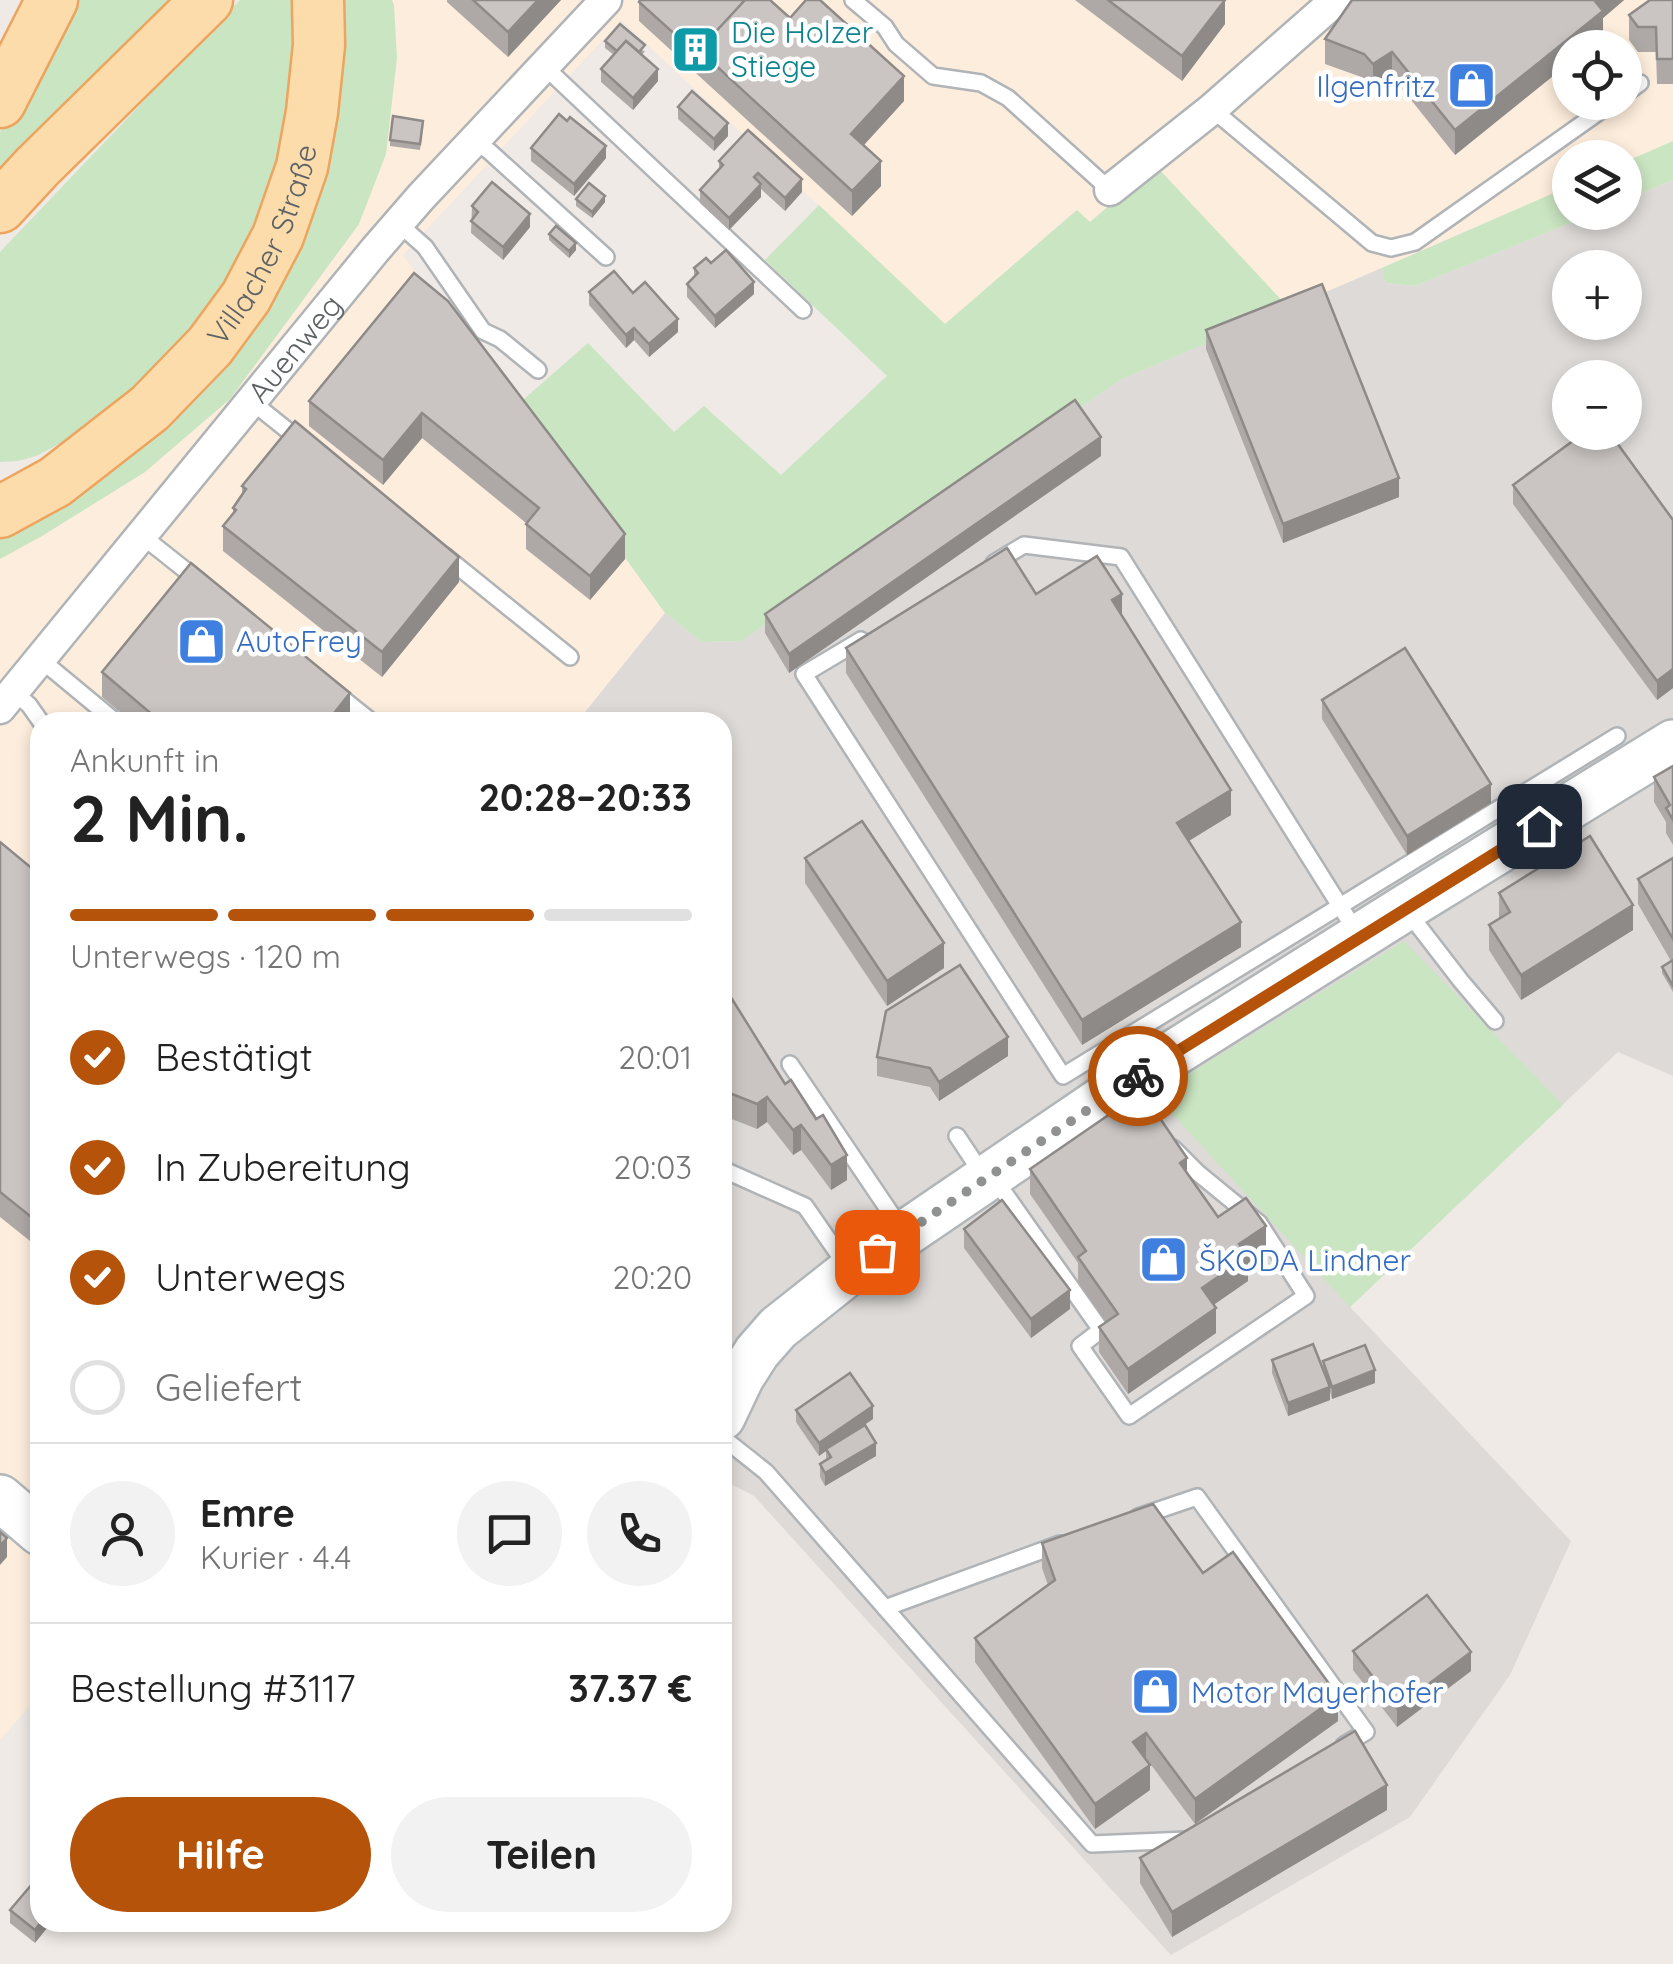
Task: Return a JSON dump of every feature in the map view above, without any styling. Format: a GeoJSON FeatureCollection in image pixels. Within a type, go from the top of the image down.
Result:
{"type":"FeatureCollection","features":[{"type":"Feature","properties":{"kind":"main road"},"geometry":{"type":"LineString","coordinates":[[0,102],[52,0]]}},
{"type":"Feature","properties":{"kind":"main road"},"geometry":{"type":"LineString","coordinates":[[0,207],[207,0]]}},
{"type":"Feature","properties":{"kind":"main road","name":"Villacher Straße"},"geometry":{"type":"LineString","coordinates":[[109,438],[150,408],[210,346],[246,297],[278,236],[302,167],[312,112],[318,23]]}},
{"type":"Feature","properties":{"kind":"main road"},"geometry":{"type":"LineString","coordinates":[[0,239],[28,210],[37,167]]}},
{"type":"Feature","properties":{"kind":"main road"},"geometry":{"type":"LineString","coordinates":[[0,476],[16,476],[109,438]]}},
{"type":"Feature","properties":{"kind":"main road"},"geometry":{"type":"LineString","coordinates":[[0,512],[56,482],[109,438]]}},
{"type":"Feature","properties":{"kind":"street","name":"Auenweg"},"geometry":{"type":"LineString","coordinates":[[7,700],[398,223],[606,0]]}},
{"type":"Feature","properties":{"kind":"street"},"geometry":{"type":"LineString","coordinates":[[1110,190],[1212,109],[1336,0]]}},
{"type":"Feature","properties":{"kind":"street"},"geometry":{"type":"LineString","coordinates":[[732,1396],[767,1340],[799,1309],[991,1174],[1133,1089],[1350,922],[1405,908],[1673,743]]}},
{"type":"Feature","properties":{"kind":"street"},"geometry":{"type":"LineString","coordinates":[[0,1498],[30,1524]]}},
{"type":"Feature","properties":{"kind":"lane"},"geometry":{"type":"LineString","coordinates":[[853,0],[933,76],[981,83],[1008,98],[1110,190]]}},
{"type":"Feature","properties":{"kind":"lane"},"geometry":{"type":"LineString","coordinates":[[545,67],[803,310]]}},
{"type":"Feature","properties":{"kind":"lane"},"geometry":{"type":"LineString","coordinates":[[1212,109],[1372,243],[1392,248],[1415,242],[1588,120]]}},
{"type":"Feature","properties":{"kind":"lane"},"geometry":{"type":"LineString","coordinates":[[473,141],[606,257]]}},
{"type":"Feature","properties":{"kind":"lane"},"geometry":{"type":"LineString","coordinates":[[398,223],[425,247],[483,330],[538,370]]}},
{"type":"Feature","properties":{"kind":"lane"},"geometry":{"type":"LineString","coordinates":[[251,401],[311,449]]}},
{"type":"Feature","properties":{"kind":"lane"},"geometry":{"type":"LineString","coordinates":[[142,535],[211,592]]}},
{"type":"Feature","properties":{"kind":"lane"},"geometry":{"type":"LineString","coordinates":[[973,575],[1024,546],[1121,557],[1350,922]]}},
{"type":"Feature","properties":{"kind":"lane"},"geometry":{"type":"LineString","coordinates":[[433,547],[570,657]]}},
{"type":"Feature","properties":{"kind":"lane"},"geometry":{"type":"LineString","coordinates":[[871,634],[804,674],[1063,1076],[1350,922],[1617,736]]}},
{"type":"Feature","properties":{"kind":"lane"},"geometry":{"type":"LineString","coordinates":[[40,659],[104,712]]}},
{"type":"Feature","properties":{"kind":"lane"},"geometry":{"type":"LineString","coordinates":[[328,687],[359,712]]}},
{"type":"Feature","properties":{"kind":"lane"},"geometry":{"type":"LineString","coordinates":[[7,700],[29,705],[34,712]]}},
{"type":"Feature","properties":{"kind":"lane"},"geometry":{"type":"LineString","coordinates":[[1405,908],[1495,1020]]}},
{"type":"Feature","properties":{"kind":"lane"},"geometry":{"type":"LineString","coordinates":[[790,1064],[904,1233]]}},
{"type":"Feature","properties":{"kind":"lane"},"geometry":{"type":"LineString","coordinates":[[956,1136],[975,1164],[991,1174],[1102,1330],[1080,1346],[1129,1416],[1306,1296],[1260,1223],[1198,1173],[1165,1136]]}},
{"type":"Feature","properties":{"kind":"lane"},"geometry":{"type":"LineString","coordinates":[[732,1174],[804,1206],[850,1271]]}},
{"type":"Feature","properties":{"kind":"lane"},"geometry":{"type":"LineString","coordinates":[[732,1445],[766,1472],[1092,1844],[1186,1840],[1202,1830]]}},
{"type":"Feature","properties":{"kind":"lane"},"geometry":{"type":"LineString","coordinates":[[1117,1524],[1197,1497],[1366,1732],[1334,1751]]}},
{"type":"Feature","properties":{"kind":"lane"},"geometry":{"type":"LineString","coordinates":[[885,1608],[1083,1536]]}},
{"type":"Feature","properties":{"kind":"shaded area"},"geometry":{"type":"Polygon","coordinates":[[[392,0],[1673,0],[1673,141],[1642,155],[1642,140],[1552,140],[1552,194],[1289,308],[1156,166],[1089,222],[1076,210],[945,324],[621,20],[403,255],[665,613],[585,712],[30,712],[30,1706],[0,1740],[0,559],[145,472],[230,399],[359,224],[392,0]]]}},
{"type":"Feature","properties":{"kind":"shaded area"},"geometry":{"type":"Polygon","coordinates":[[[1673,180],[1673,1076],[1618,1052],[1350,1307],[1571,1541],[1510,1675],[1410,1817],[1171,1955],[754,1496],[732,1485],[732,712],[585,712],[665,613],[702,642],[741,641],[1120,380],[1382,268],[1385,283],[1415,286],[1553,230],[1642,230],[1642,193],[1673,180]]]}},
{"type":"Feature","properties":{"kind":"green space"},"geometry":{"type":"Polygon","coordinates":[[[68,0],[179,0],[0,179],[0,132],[68,0]]]}},
{"type":"Feature","properties":{"kind":"green space"},"geometry":{"type":"Polygon","coordinates":[[[240,0],[297,0],[290,130],[244,257],[183,345],[90,428],[36,456],[0,462],[0,252],[240,0]]]}},
{"type":"Feature","properties":{"kind":"green space"},"geometry":{"type":"Polygon","coordinates":[[[335,0],[392,0],[394,6],[397,58],[386,154],[359,224],[230,399],[145,472],[0,559],[0,526],[241,334],[335,0]]]}},
{"type":"Feature","properties":{"kind":"green space"},"geometry":{"type":"Polygon","coordinates":[[[1673,141],[1673,180],[1642,193],[1642,155],[1673,141]]]}},
{"type":"Feature","properties":{"kind":"green space"},"geometry":{"type":"Polygon","coordinates":[[[1156,166],[1289,308],[1120,380],[741,641],[702,642],[665,613],[516,406],[588,343],[674,432],[704,406],[781,475],[887,376],[765,260],[819,205],[945,324],[1077,210],[1090,222],[1156,166]]]}},
{"type":"Feature","properties":{"kind":"green space"},"geometry":{"type":"Polygon","coordinates":[[[1552,194],[1553,230],[1415,286],[1385,283],[1382,268],[1552,194]]]}},
{"type":"Feature","properties":{"kind":"green space"},"geometry":{"type":"Polygon","coordinates":[[[1404,941],[1563,1105],[1350,1307],[1155,1095],[1404,941]]]}},
{"type":"Feature","properties":{"kind":"building"},"geometry":{"type":"Polygon","coordinates":[[[473,0],[538,0],[508,32],[473,0]]]}},
{"type":"Feature","properties":{"kind":"building"},"geometry":{"type":"Polygon","coordinates":[[[640,0],[745,1],[699,50],[699,56],[640,0]]]}},
{"type":"Feature","properties":{"kind":"building"},"geometry":{"type":"Polygon","coordinates":[[[745,0],[770,0],[790,18],[806,0],[820,0],[904,76],[851,134],[881,161],[852,191],[699,50],[745,0]]]}},
{"type":"Feature","properties":{"kind":"building"},"geometry":{"type":"Polygon","coordinates":[[[1108,0],[1225,0],[1182,56],[1108,0]]]}},
{"type":"Feature","properties":{"kind":"building"},"geometry":{"type":"Polygon","coordinates":[[[1352,0],[1594,0],[1603,11],[1579,30],[1552,30],[1552,52],[1455,130],[1392,52],[1373,64],[1364,54],[1325,39],[1352,0]]]}},
{"type":"Feature","properties":{"kind":"building"},"geometry":{"type":"Polygon","coordinates":[[[1650,0],[1673,0],[1673,59],[1657,59],[1656,27],[1638,27],[1629,15],[1650,0]]]}},
{"type":"Feature","properties":{"kind":"building"},"geometry":{"type":"Polygon","coordinates":[[[620,24],[645,45],[639,52],[626,41],[617,51],[605,41],[620,24]]]}},
{"type":"Feature","properties":{"kind":"building"},"geometry":{"type":"Polygon","coordinates":[[[626,41],[658,69],[633,98],[601,69],[626,41]]]}},
{"type":"Feature","properties":{"kind":"building"},"geometry":{"type":"Polygon","coordinates":[[[692,91],[728,123],[714,139],[678,107],[692,91]]]}},
{"type":"Feature","properties":{"kind":"building"},"geometry":{"type":"Polygon","coordinates":[[[559,114],[567,121],[570,117],[606,146],[574,184],[531,148],[559,114]]]}},
{"type":"Feature","properties":{"kind":"building"},"geometry":{"type":"Polygon","coordinates":[[[393,116],[423,121],[420,144],[390,140],[393,116]]]}},
{"type":"Feature","properties":{"kind":"building"},"geometry":{"type":"Polygon","coordinates":[[[748,130],[802,179],[785,198],[758,173],[754,177],[761,184],[729,218],[700,190],[723,165],[719,161],[748,130]]]}},
{"type":"Feature","properties":{"kind":"building"},"geometry":{"type":"Polygon","coordinates":[[[492,182],[530,214],[503,247],[471,221],[478,212],[472,206],[492,182]]]}},
{"type":"Feature","properties":{"kind":"building"},"geometry":{"type":"Polygon","coordinates":[[[589,183],[605,196],[592,212],[576,199],[589,183]]]}},
{"type":"Feature","properties":{"kind":"building"},"geometry":{"type":"Polygon","coordinates":[[[556,226],[576,243],[569,251],[549,234],[556,226]]]}},
{"type":"Feature","properties":{"kind":"building"},"geometry":{"type":"Polygon","coordinates":[[[726,250],[754,282],[715,316],[687,284],[698,273],[694,268],[706,258],[711,263],[726,250]]]}},
{"type":"Feature","properties":{"kind":"building"},"geometry":{"type":"Polygon","coordinates":[[[614,271],[633,293],[645,282],[678,319],[649,344],[634,328],[626,335],[589,292],[614,271]]]}},
{"type":"Feature","properties":{"kind":"building"},"geometry":{"type":"Polygon","coordinates":[[[414,273],[448,301],[625,534],[590,576],[526,524],[539,508],[422,413],[383,460],[309,401],[414,273]]]}},
{"type":"Feature","properties":{"kind":"building"},"geometry":{"type":"Polygon","coordinates":[[[1322,284],[1399,478],[1283,524],[1206,330],[1322,284]]]}},
{"type":"Feature","properties":{"kind":"building"},"geometry":{"type":"Polygon","coordinates":[[[1075,400],[1101,437],[789,654],[765,614],[1075,400]]]}},
{"type":"Feature","properties":{"kind":"building"},"geometry":{"type":"Polygon","coordinates":[[[295,421],[459,557],[382,652],[223,526],[246,489],[242,486],[295,421]]]}},
{"type":"Feature","properties":{"kind":"building"},"geometry":{"type":"Polygon","coordinates":[[[1561,450],[1622,450],[1673,520],[1673,669],[1657,681],[1513,485],[1561,450]]]}},
{"type":"Feature","properties":{"kind":"building"},"geometry":{"type":"Polygon","coordinates":[[[1007,548],[1036,594],[1097,556],[1122,594],[1112,600],[1231,790],[1177,823],[1241,922],[1082,1020],[846,648],[1007,548]]]}},
{"type":"Feature","properties":{"kind":"building","name":"AutoFrey"},"geometry":{"type":"Polygon","coordinates":[[[191,563],[350,693],[335,712],[149,712],[102,672],[191,563]]]}},
{"type":"Feature","properties":{"kind":"building"},"geometry":{"type":"Polygon","coordinates":[[[1405,648],[1491,784],[1407,836],[1322,700],[1405,648]]]}},
{"type":"Feature","properties":{"kind":"building"},"geometry":{"type":"Polygon","coordinates":[[[1673,766],[1673,820],[1666,808],[1670,805],[1654,777],[1673,766]]]}},
{"type":"Feature","properties":{"kind":"building"},"geometry":{"type":"Polygon","coordinates":[[[862,821],[944,943],[887,981],[805,858],[862,821]]]}},
{"type":"Feature","properties":{"kind":"building"},"geometry":{"type":"Polygon","coordinates":[[[1590,836],[1633,905],[1521,975],[1489,925],[1510,912],[1499,893],[1590,836]]]}},
{"type":"Feature","properties":{"kind":"building"},"geometry":{"type":"Polygon","coordinates":[[[0,842],[30,867],[30,1216],[0,1192],[0,842]]]}},
{"type":"Feature","properties":{"kind":"building"},"geometry":{"type":"Polygon","coordinates":[[[1673,858],[1673,939],[1638,879],[1673,858]]]}},
{"type":"Feature","properties":{"kind":"building"},"geometry":{"type":"Polygon","coordinates":[[[1673,960],[1673,986],[1662,967],[1673,960]]]}},
{"type":"Feature","properties":{"kind":"building"},"geometry":{"type":"Polygon","coordinates":[[[960,965],[1008,1037],[939,1082],[930,1068],[877,1057],[886,1011],[960,965]]]}},
{"type":"Feature","properties":{"kind":"building"},"geometry":{"type":"Polygon","coordinates":[[[732,999],[785,1084],[791,1080],[816,1119],[823,1115],[847,1155],[831,1165],[801,1125],[793,1130],[767,1097],[757,1104],[732,1094],[732,999]]]}},
{"type":"Feature","properties":{"kind":"building","name":"ŠKODA Lindner"},"geometry":{"type":"Polygon","coordinates":[[[1142,1092],[1187,1158],[1180,1163],[1218,1217],[1246,1198],[1266,1226],[1239,1244],[1248,1256],[1202,1288],[1216,1308],[1128,1369],[1099,1327],[1118,1314],[1078,1257],[1086,1251],[1030,1169],[1142,1092]]]}},
{"type":"Feature","properties":{"kind":"building"},"geometry":{"type":"Polygon","coordinates":[[[1002,1200],[1070,1290],[1031,1319],[964,1229],[1002,1200]]]}},
{"type":"Feature","properties":{"kind":"building"},"geometry":{"type":"Polygon","coordinates":[[[1313,1344],[1330,1387],[1288,1403],[1272,1360],[1313,1344]]]}},
{"type":"Feature","properties":{"kind":"building"},"geometry":{"type":"Polygon","coordinates":[[[1365,1345],[1375,1370],[1332,1387],[1323,1361],[1365,1345]]]}},
{"type":"Feature","properties":{"kind":"building"},"geometry":{"type":"Polygon","coordinates":[[[850,1373],[873,1406],[819,1443],[796,1410],[850,1373]]]}},
{"type":"Feature","properties":{"kind":"building"},"geometry":{"type":"Polygon","coordinates":[[[865,1425],[876,1443],[825,1473],[820,1464],[831,1457],[826,1449],[865,1425]]]}},
{"type":"Feature","properties":{"kind":"building","name":"Motor Mayerhofer"},"geometry":{"type":"Polygon","coordinates":[[[1153,1504],[1203,1573],[1233,1552],[1338,1696],[1195,1799],[1146,1733],[1133,1742],[1150,1765],[1095,1804],[975,1638],[1055,1580],[1042,1543],[1153,1504]]]}},
{"type":"Feature","properties":{"kind":"building"},"geometry":{"type":"Polygon","coordinates":[[[1427,1595],[1471,1652],[1397,1708],[1353,1651],[1427,1595]]]}},
{"type":"Feature","properties":{"kind":"building"},"geometry":{"type":"Polygon","coordinates":[[[1355,1731],[1387,1785],[1172,1912],[1140,1858],[1355,1731]]]}},
{"type":"Feature","properties":{"kind":"building"},"geometry":{"type":"Polygon","coordinates":[[[30,1887],[30,1926],[10,1910],[30,1887]]]}},
{"type":"Feature","properties":{"kind":"way so far"},"geometry":{"type":"LineString","coordinates":[[877,1252],[1138,1076]]}},
{"type":"Feature","properties":{"kind":"place","name":"Die Holzer Stiege"},"geometry":{"type":"Point","coordinates":[696,49]}},
{"type":"Feature","properties":{"kind":"place","name":"Ilgenfritz"},"geometry":{"type":"Point","coordinates":[1471,86]}},
{"type":"Feature","properties":{"kind":"place","name":"AutoFrey"},"geometry":{"type":"Point","coordinates":[201,641]}},
{"type":"Feature","properties":{"kind":"place","name":"ŠKODA Lindner"},"geometry":{"type":"Point","coordinates":[1164,1260]}},
{"type":"Feature","properties":{"kind":"place","name":"Motor Mayerhofer"},"geometry":{"type":"Point","coordinates":[1156,1692]}},
{"type":"Feature","properties":{"kind":"route"},"geometry":{"type":"LineString","coordinates":[[1138,1076],[1539,826]]}}]}
